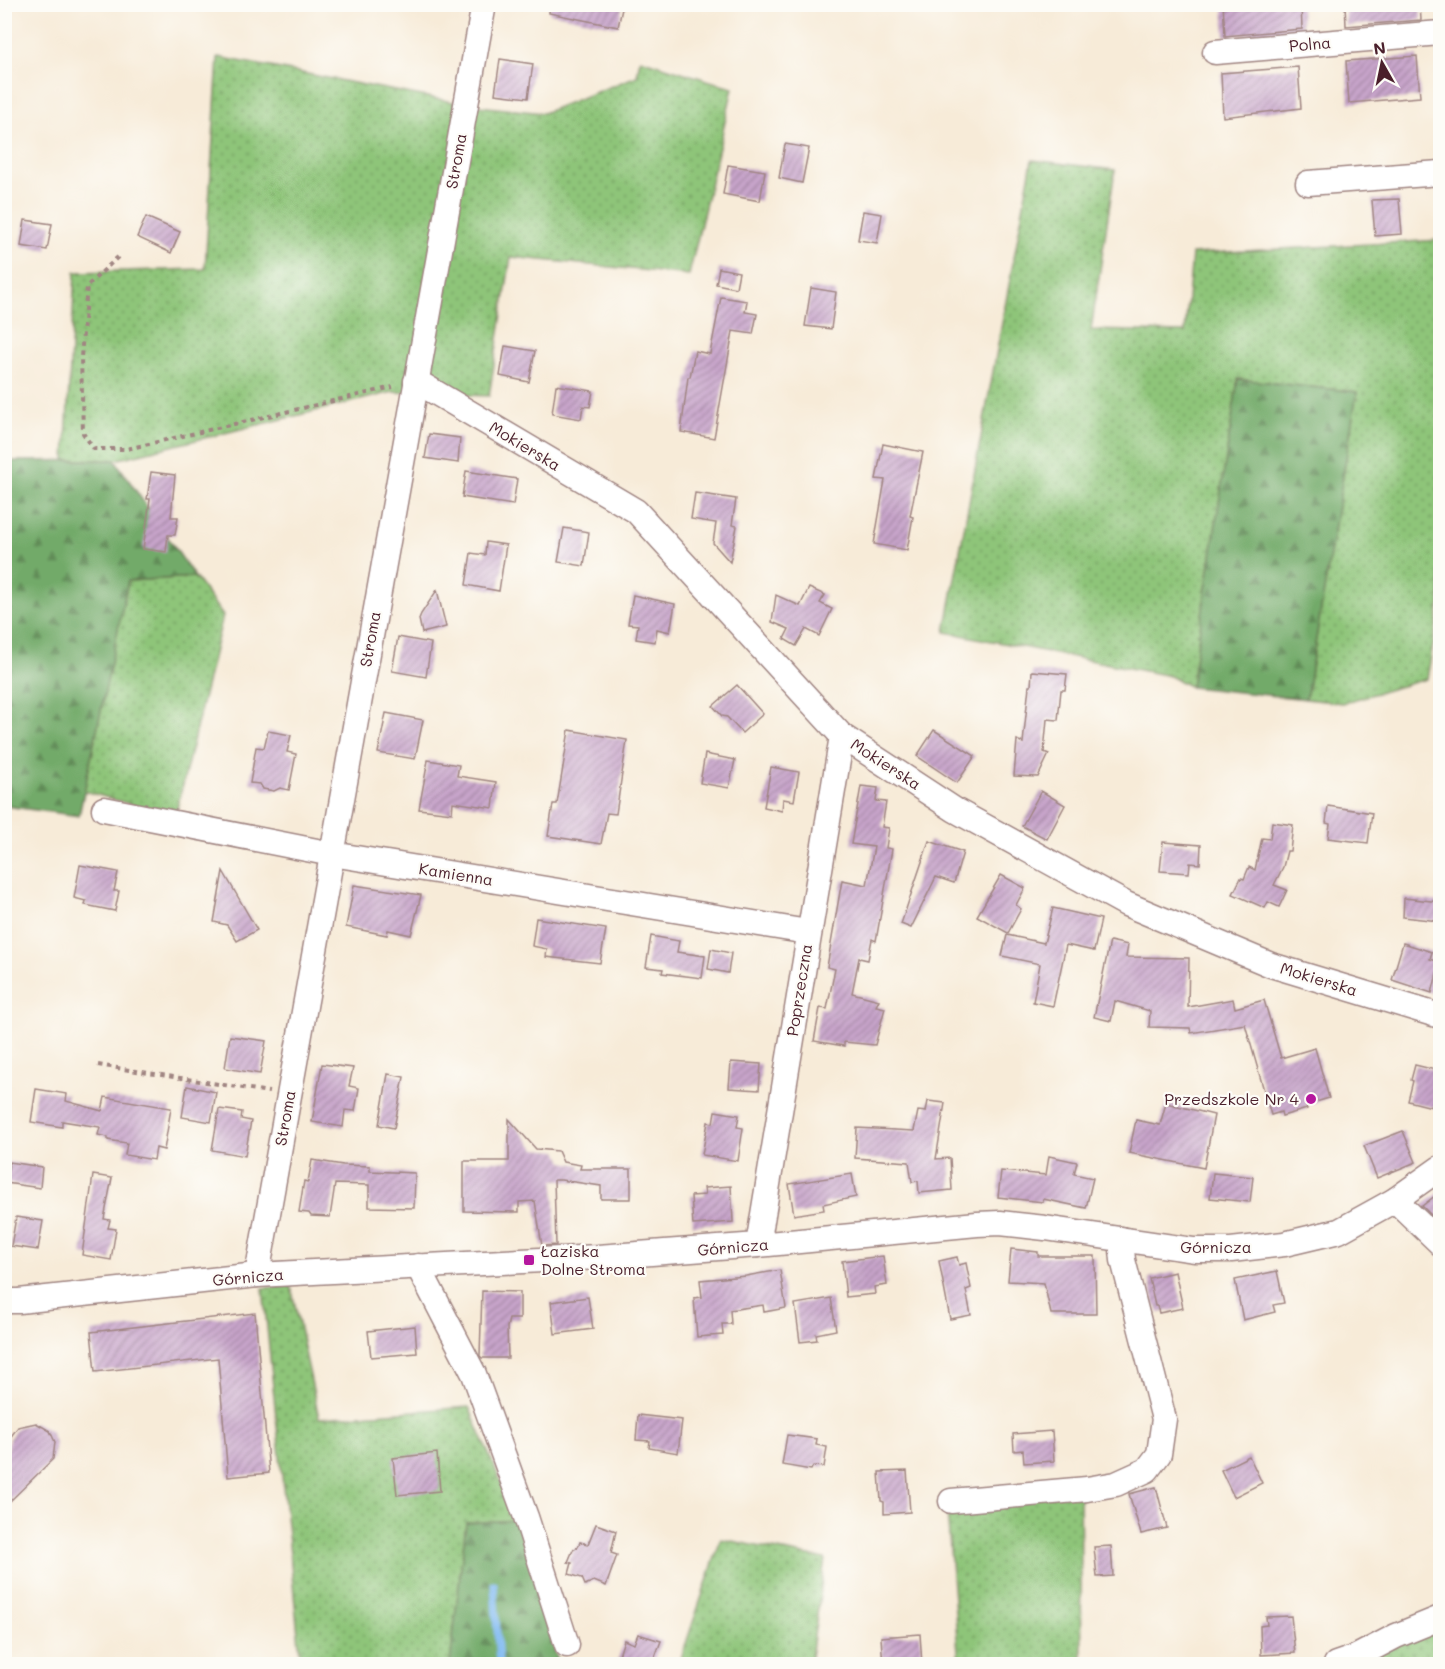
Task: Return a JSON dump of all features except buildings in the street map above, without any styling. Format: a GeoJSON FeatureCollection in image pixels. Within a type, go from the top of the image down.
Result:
{"type":"FeatureCollection","features":[{"type":"Feature","properties":{"kind":"street"},"geometry":{"type":"LineString","coordinates":[[472,4],[477,41]]}},
{"type":"Feature","properties":{"kind":"street","name":"Stroma"},"geometry":{"type":"LineString","coordinates":[[257,1275],[484,4]]}},
{"type":"Feature","properties":{"kind":"street","name":"Polna"},"geometry":{"type":"LineString","coordinates":[[1215,52],[1440,33]]}},
{"type":"Feature","properties":{"kind":"street"},"geometry":{"type":"LineString","coordinates":[[1308,183],[1440,173]]}},
{"type":"Feature","properties":{"kind":"street","name":"Mokierska"},"geometry":{"type":"LineString","coordinates":[[416,381],[636,511],[842,735],[955,810],[1126,904],[1271,965],[1440,1016]]}},
{"type":"Feature","properties":{"kind":"street","name":"Poprzeczna"},"geometry":{"type":"LineString","coordinates":[[758,1245],[842,735]]}},
{"type":"Feature","properties":{"kind":"street","name":"Kamienna"},"geometry":{"type":"LineString","coordinates":[[104,810],[332,854],[808,932]]}},
{"type":"Feature","properties":{"kind":"street","name":"Górnicza"},"geometry":{"type":"LineString","coordinates":[[4,1301],[257,1275],[598,1257],[1000,1223],[1194,1250],[1231,1250],[1284,1244],[1339,1231],[1395,1200],[1440,1168]]}},
{"type":"Feature","properties":{"kind":"street"},"geometry":{"type":"LineString","coordinates":[[1395,1200],[1440,1242]]}},
{"type":"Feature","properties":{"kind":"street"},"geometry":{"type":"LineString","coordinates":[[951,1501],[1086,1489],[1116,1484],[1147,1470],[1159,1454],[1164,1419],[1123,1260],[1121,1239]]}},
{"type":"Feature","properties":{"kind":"street"},"geometry":{"type":"LineString","coordinates":[[418,1266],[474,1374],[526,1518],[567,1645]]}},
{"type":"Feature","properties":{"kind":"street"},"geometry":{"type":"LineString","coordinates":[[1336,1665],[1440,1618]]}},
{"type":"Feature","properties":{"kind":"path"},"geometry":{"type":"LineString","coordinates":[[118,257],[87,286],[81,357],[83,433],[94,449],[127,449],[416,381]]}},
{"type":"Feature","properties":{"kind":"path"},"geometry":{"type":"LineString","coordinates":[[98,1065],[289,1096]]}},
{"type":"Feature","properties":{"kind":"green space"},"geometry":{"type":"Polygon","coordinates":[[[218,57],[469,105],[543,113],[637,76],[640,59],[733,88],[689,275],[511,257],[489,396],[393,392],[115,460],[65,460],[75,272],[205,269],[218,57]]]}},
{"type":"Feature","properties":{"kind":"green space"},"geometry":{"type":"Polygon","coordinates":[[[1032,160],[1115,170],[1091,330],[1185,332],[1192,254],[1440,240],[1440,604],[1427,679],[1342,703],[1306,699],[1357,392],[1238,379],[1191,687],[1170,676],[945,632],[1032,160]]]}},
{"type":"Feature","properties":{"kind":"green space"},"geometry":{"type":"Polygon","coordinates":[[[1238,379],[1357,392],[1306,699],[1191,687],[1238,379]]]}},
{"type":"Feature","properties":{"kind":"green space"},"geometry":{"type":"Polygon","coordinates":[[[115,460],[195,577],[128,581],[79,816],[5,806],[5,461],[115,460]]]}},
{"type":"Feature","properties":{"kind":"green space"},"geometry":{"type":"Polygon","coordinates":[[[195,577],[223,616],[175,817],[84,791],[128,581],[195,577]]]}},
{"type":"Feature","properties":{"kind":"green space"},"geometry":{"type":"Polygon","coordinates":[[[291,1286],[319,1418],[469,1407],[517,1520],[466,1523],[450,1664],[301,1664],[263,1288],[291,1286]]]}},
{"type":"Feature","properties":{"kind":"green space"},"geometry":{"type":"Polygon","coordinates":[[[1080,1484],[1082,1664],[959,1664],[946,1498],[1080,1484]]]}},
{"type":"Feature","properties":{"kind":"green space"},"geometry":{"type":"Polygon","coordinates":[[[517,1520],[558,1662],[565,1664],[450,1664],[466,1523],[517,1520]]]}},
{"type":"Feature","properties":{"kind":"green space"},"geometry":{"type":"Polygon","coordinates":[[[721,1539],[825,1559],[810,1664],[679,1664],[721,1539]]]}},
{"type":"Feature","properties":{"kind":"green space"},"geometry":{"type":"Polygon","coordinates":[[[1440,1624],[1440,1664],[1337,1664],[1440,1624]]]}},
{"type":"Feature","properties":{"kind":"waterway"},"geometry":{"type":"LineString","coordinates":[[494,1584],[499,1664]]}},
{"type":"Feature","properties":{"kind":"place","name":"Przedszkole Nr 4"},"geometry":{"type":"Point","coordinates":[1311,1099]}},
{"type":"Feature","properties":{"kind":"place","name":"Łaziska Dolne Stroma"},"geometry":{"type":"Point","coordinates":[529,1260]}}]}
